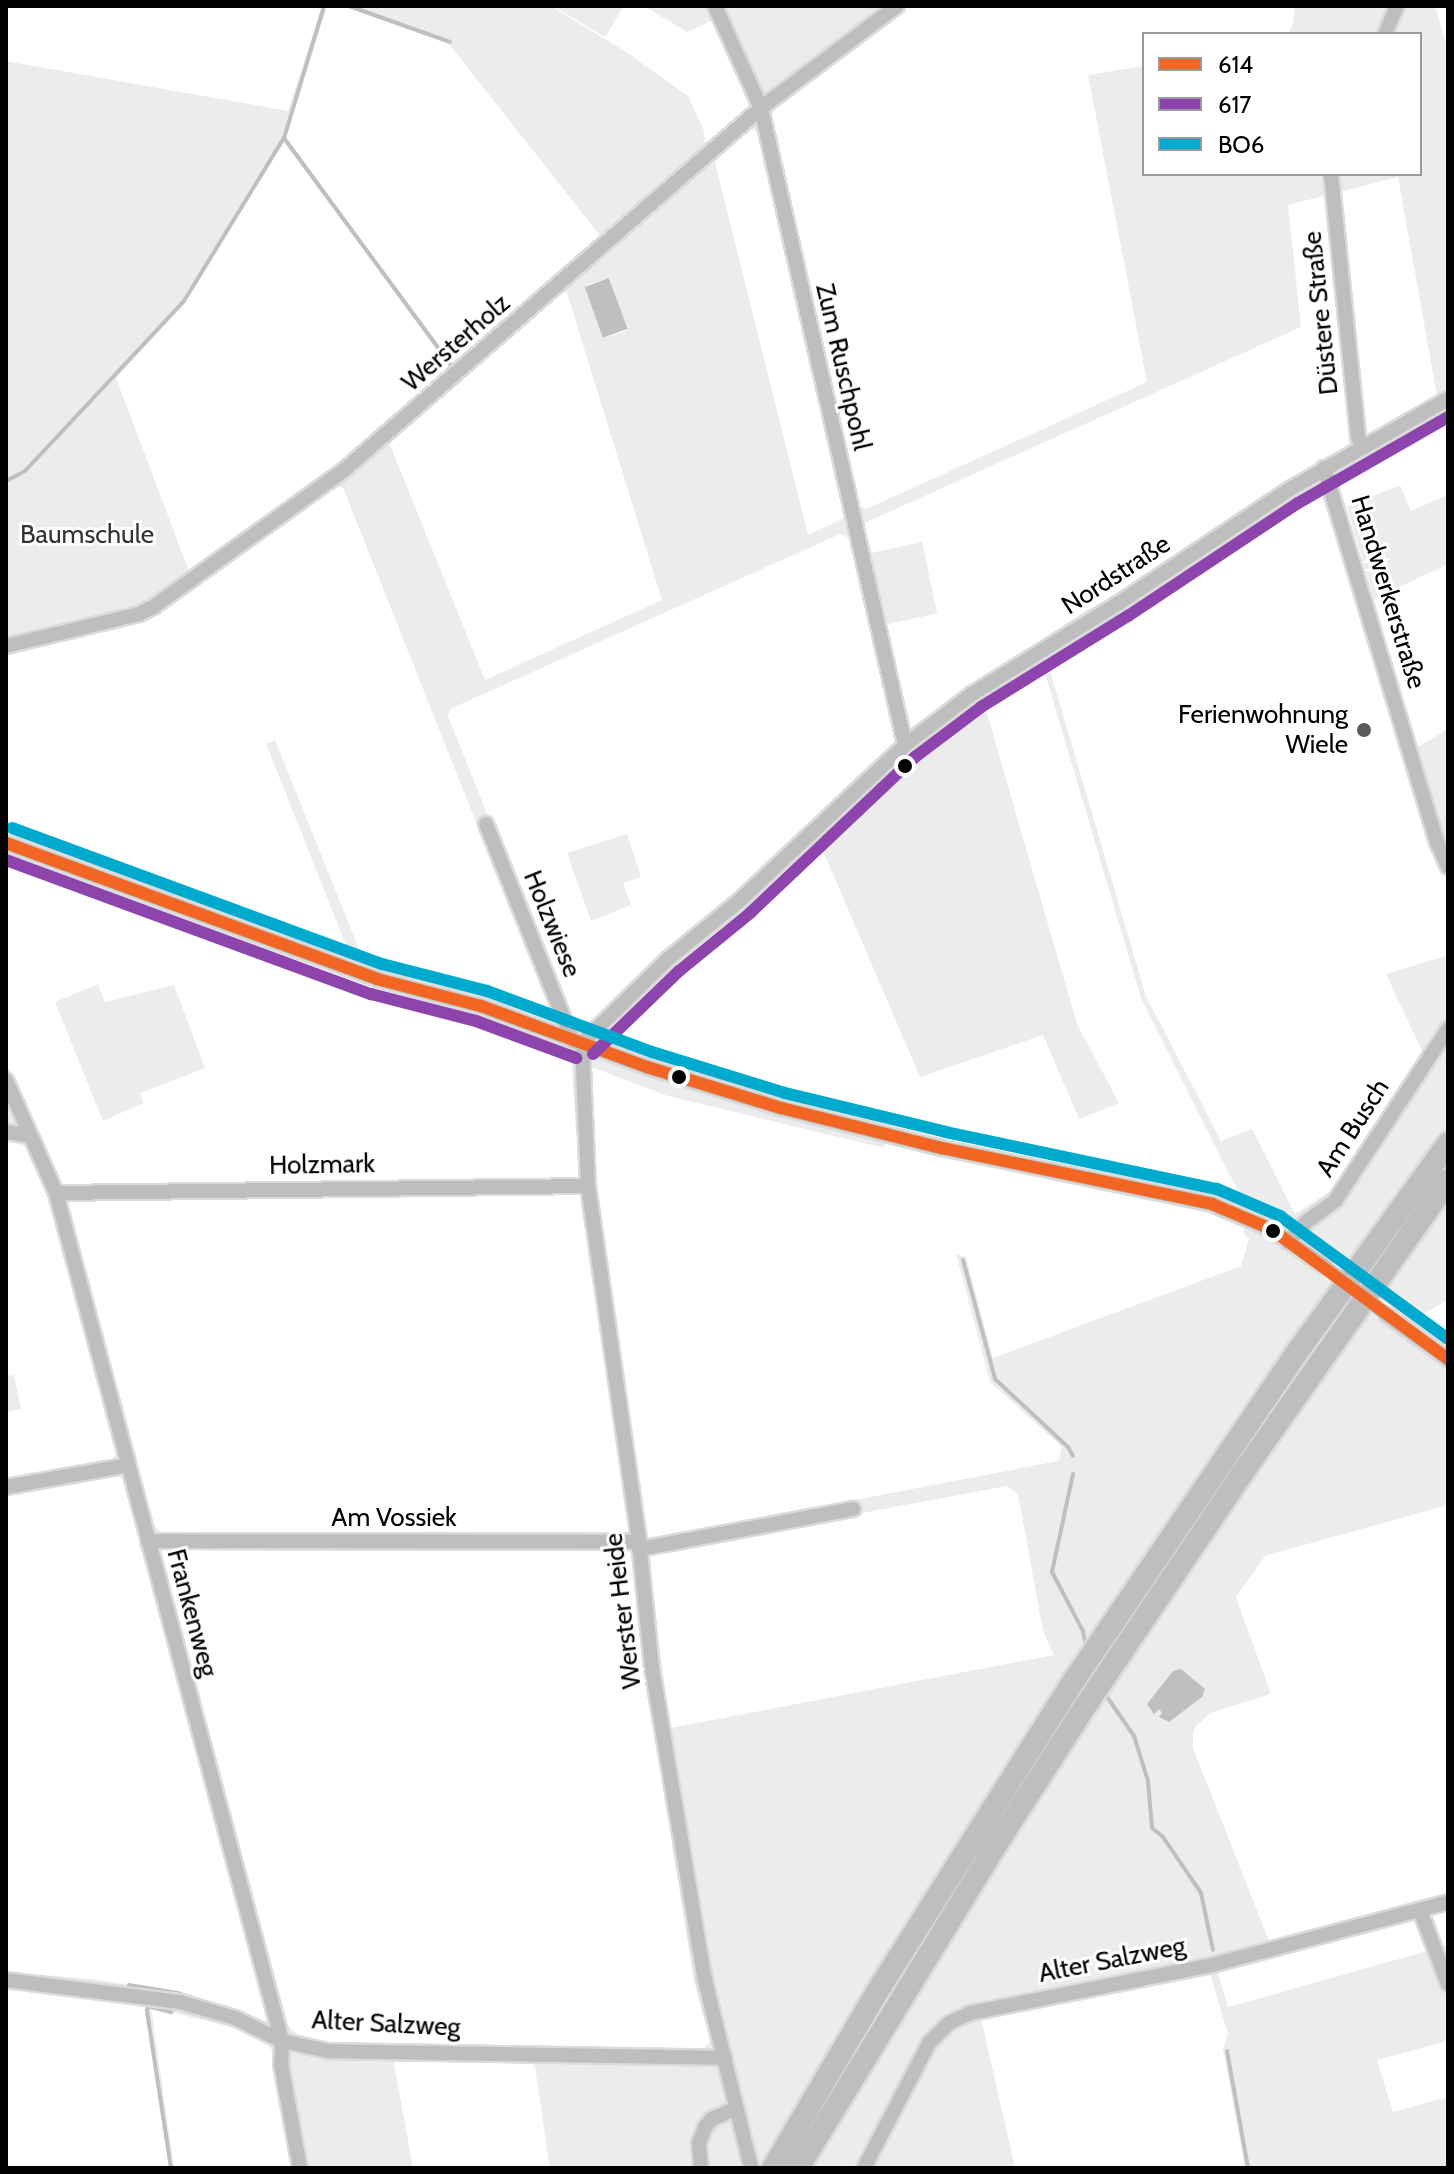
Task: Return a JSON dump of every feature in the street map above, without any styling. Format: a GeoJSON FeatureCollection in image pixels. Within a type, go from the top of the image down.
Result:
{"type":"FeatureCollection","features":[{"type":"Feature","properties":{"kind":"highway"},"geometry":{"type":"LineString","coordinates":[[773,2168],[882,1984],[1075,1679],[1298,1351],[1448,1144]]}},
{"type":"Feature","properties":{"kind":"highway"},"geometry":{"type":"LineString","coordinates":[[798,2168],[987,1859],[1086,1705],[1250,1462],[1448,1180]]}},
{"type":"Feature","properties":{"kind":"street","name":"Zum Ruschpohl"},"geometry":{"type":"LineString","coordinates":[[715,6],[761,108],[905,745]]}},
{"type":"Feature","properties":{"kind":"street","name":"Wersterholz"},"geometry":{"type":"LineString","coordinates":[[6,646],[139,614],[153,607],[343,471],[761,108],[897,6]]}},
{"type":"Feature","properties":{"kind":"street"},"geometry":{"type":"LineString","coordinates":[[1386,32],[1397,6]]}},
{"type":"Feature","properties":{"kind":"street","name":"Düstere Straße"},"geometry":{"type":"LineString","coordinates":[[1331,176],[1358,437],[1362,446]]}},
{"type":"Feature","properties":{"kind":"street","name":"Nordstraße"},"geometry":{"type":"LineString","coordinates":[[577,1042],[739,901],[905,745],[972,694],[1324,468],[1448,399]]}},
{"type":"Feature","properties":{"kind":"street","name":"Handwerkerstraße"},"geometry":{"type":"LineString","coordinates":[[1324,468],[1437,842],[1448,867]]}},
{"type":"Feature","properties":{"kind":"street","name":"Holzwiese"},"geometry":{"type":"LineString","coordinates":[[486,824],[577,1042]]}},
{"type":"Feature","properties":{"kind":"street"},"geometry":{"type":"LineString","coordinates":[[6,843],[377,979],[481,1006],[647,1067],[874,1132],[1212,1204],[1256,1221],[1288,1242],[1448,1359]]}},
{"type":"Feature","properties":{"kind":"street","name":"Am Busch"},"geometry":{"type":"LineString","coordinates":[[1288,1242],[1335,1201],[1448,1029]]}},
{"type":"Feature","properties":{"kind":"street","name":"Werster Heide"},"geometry":{"type":"LineString","coordinates":[[577,1042],[588,1186],[639,1545],[652,1668],[704,1976],[751,2168]]}},
{"type":"Feature","properties":{"kind":"street","name":"Frankenweg"},"geometry":{"type":"LineString","coordinates":[[6,1080],[56,1193],[282,2041],[281,2064],[300,2168]]}},
{"type":"Feature","properties":{"kind":"street"},"geometry":{"type":"LineString","coordinates":[[6,1132],[30,1136]]}},
{"type":"Feature","properties":{"kind":"street","name":"Holzmark"},"geometry":{"type":"LineString","coordinates":[[56,1193],[588,1186]]}},
{"type":"Feature","properties":{"kind":"street"},"geometry":{"type":"LineString","coordinates":[[6,1487],[128,1465]]}},
{"type":"Feature","properties":{"kind":"street","name":"Am Vossiek"},"geometry":{"type":"LineString","coordinates":[[148,1541],[639,1545],[853,1509]]}},
{"type":"Feature","properties":{"kind":"street","name":"Alter Salzweg"},"geometry":{"type":"LineString","coordinates":[[864,2168],[929,2043],[949,2023],[970,2013],[1212,1965],[1448,1902]]}},
{"type":"Feature","properties":{"kind":"street"},"geometry":{"type":"LineString","coordinates":[[1420,1910],[1448,1984]]}},
{"type":"Feature","properties":{"kind":"street","name":"Alter Salzweg"},"geometry":{"type":"LineString","coordinates":[[6,1980],[180,2002],[235,2018],[282,2041],[328,2051],[725,2058]]}},
{"type":"Feature","properties":{"kind":"street"},"geometry":{"type":"LineString","coordinates":[[701,2168],[699,2143],[705,2127],[712,2119],[737,2108]]}},
{"type":"Feature","properties":{"kind":"green space","name":"Baumschule"},"geometry":{"type":"Polygon","coordinates":[[[322,6],[327,6],[286,138],[456,368],[602,238],[449,44],[343,6],[551,6],[626,52],[688,96],[703,128],[706,147],[748,110],[750,102],[713,20],[687,32],[644,6],[907,6],[774,108],[771,118],[857,505],[866,509],[1147,382],[1088,75],[1142,66],[1142,176],[1422,176],[1422,32],[1289,32],[1295,6],[1435,6],[1448,50],[1448,390],[1437,396],[1398,177],[1288,205],[1301,327],[862,524],[849,538],[840,534],[450,709],[448,716],[574,1031],[892,1125],[884,1148],[668,1096],[589,1066],[593,1135],[576,1134],[571,1052],[252,945],[6,855],[6,827],[348,950],[266,744],[275,740],[361,954],[490,997],[549,1023],[554,1018],[343,488],[335,486],[148,617],[6,652],[6,61],[288,111],[322,6]],[[749,128],[714,159],[808,535],[844,518],[757,132],[749,128]],[[284,142],[185,302],[116,378],[189,571],[343,463],[453,371],[284,142]],[[610,278],[586,285],[585,289],[604,338],[626,331],[610,278]],[[566,290],[389,442],[485,680],[662,600],[566,290]]]}},
{"type":"Feature","properties":{"kind":"green space"},"geometry":{"type":"Polygon","coordinates":[[[553,6],[624,6],[605,37],[553,6]]]}},
{"type":"Feature","properties":{"kind":"green space"},"geometry":{"type":"Polygon","coordinates":[[[1400,485],[1411,511],[1448,495],[1448,564],[1374,599],[1347,507],[1400,485]]]}},
{"type":"Feature","properties":{"kind":"green space"},"geometry":{"type":"Polygon","coordinates":[[[922,542],[937,613],[884,625],[869,553],[922,542]]]}},
{"type":"Feature","properties":{"kind":"green space"},"geometry":{"type":"Polygon","coordinates":[[[1090,608],[1096,625],[1046,657],[1146,996],[1221,1141],[1252,1129],[1295,1214],[1337,1187],[1424,1055],[1386,974],[1448,955],[1448,1299],[1413,1321],[1448,1348],[1448,1505],[1265,1556],[1236,1597],[1271,1694],[1210,1713],[1195,1727],[1193,1748],[1269,1941],[1448,1893],[1448,1907],[1427,1913],[1437,1947],[1448,1945],[1448,2041],[1377,2060],[1393,2112],[1448,2097],[1448,2168],[1245,2168],[1223,2049],[1228,2034],[1209,1971],[981,2018],[1015,2168],[550,2168],[535,2067],[527,2060],[393,2058],[413,2168],[295,2168],[275,2055],[268,2045],[235,2028],[151,2007],[174,2168],[169,2168],[145,2006],[6,1989],[6,1972],[93,1979],[176,1992],[263,2023],[269,2018],[124,1480],[115,1474],[6,1493],[6,1480],[111,1461],[117,1453],[50,1206],[63,1194],[528,1182],[528,1194],[72,1199],[66,1206],[153,1526],[162,1532],[565,1533],[565,1546],[166,1546],[161,1552],[288,2025],[297,2034],[328,2042],[704,2048],[710,2041],[694,1981],[644,1669],[631,1553],[652,1539],[1058,1461],[1062,1447],[990,1382],[956,1254],[966,1257],[993,1358],[1241,1266],[1249,1239],[1243,1233],[1249,1213],[1141,998],[1041,660],[982,696],[1077,1024],[1119,1103],[1079,1119],[1043,1035],[920,1077],[818,839],[915,748],[980,696],[956,696],[1090,608]],[[1007,1486],[654,1552],[648,1560],[670,1728],[1054,1655],[1043,1631],[1018,1494],[1007,1486]],[[1417,1916],[1217,1970],[1228,2007],[1431,1950],[1417,1916]]]}},
{"type":"Feature","properties":{"kind":"green space"},"geometry":{"type":"Polygon","coordinates":[[[1448,729],[1448,854],[1414,749],[1448,729]]]}},
{"type":"Feature","properties":{"kind":"green space"},"geometry":{"type":"Polygon","coordinates":[[[627,834],[641,877],[623,883],[631,905],[591,921],[567,853],[627,834]]]}},
{"type":"Feature","properties":{"kind":"green space"},"geometry":{"type":"Polygon","coordinates":[[[98,984],[105,1002],[174,985],[205,1068],[140,1093],[143,1103],[103,1121],[55,1002],[98,984]]]}},
{"type":"Feature","properties":{"kind":"green space"},"geometry":{"type":"Polygon","coordinates":[[[6,1062],[41,1141],[26,1147],[6,1138],[6,1062]]]}},
{"type":"Feature","properties":{"kind":"green space"},"geometry":{"type":"Polygon","coordinates":[[[14,1375],[21,1409],[6,1412],[6,1376],[14,1375]]]}},
{"type":"Feature","properties":{"kind":"shaded area"},"geometry":{"type":"Polygon","coordinates":[[[609,278],[627,329],[603,338],[585,287],[609,278]]]}},
{"type":"Feature","properties":{"kind":"shaded area"},"geometry":{"type":"Polygon","coordinates":[[[1181,1669],[1205,1689],[1202,1697],[1169,1722],[1159,1717],[1162,1713],[1159,1709],[1154,1714],[1147,1704],[1173,1671],[1181,1669]]]}},
{"type":"Feature","properties":{"kind":"waterway"},"geometry":{"type":"LineString","coordinates":[[6,481],[25,471],[184,301],[284,138],[324,6]]}},
{"type":"Feature","properties":{"kind":"waterway"},"geometry":{"type":"LineString","coordinates":[[349,6],[450,42]]}},
{"type":"Feature","properties":{"kind":"waterway"},"geometry":{"type":"LineString","coordinates":[[284,138],[451,365]]}},
{"type":"Feature","properties":{"kind":"waterway"},"geometry":{"type":"LineString","coordinates":[[963,1260],[995,1379],[1068,1447],[1073,1456]]}},
{"type":"Feature","properties":{"kind":"waterway"},"geometry":{"type":"LineString","coordinates":[[1073,1474],[1052,1572],[1083,1631],[1086,1646]]}},
{"type":"Feature","properties":{"kind":"waterway"},"geometry":{"type":"LineString","coordinates":[[1103,1691],[1134,1736],[1148,1781],[1152,1828],[1163,1837],[1201,1893],[1213,1950]]}},
{"type":"Feature","properties":{"kind":"waterway"},"geometry":{"type":"LineString","coordinates":[[129,1985],[177,1993],[233,2011]]}},
{"type":"Feature","properties":{"kind":"waterway"},"geometry":{"type":"LineString","coordinates":[[171,2168],[147,2011],[148,2006],[171,2012],[173,2009]]}},
{"type":"Feature","properties":{"kind":"waterway"},"geometry":{"type":"LineString","coordinates":[[245,2015],[261,2022]]}},
{"type":"Feature","properties":{"kind":"waterway"},"geometry":{"type":"LineString","coordinates":[[1227,2051],[1248,2168]]}},
{"type":"Feature","properties":{"kind":"transit line","name":"617"},"geometry":{"type":"LineString","coordinates":[[593,1054],[679,971],[750,913],[915,757],[981,707],[1128,616],[1298,503],[1448,417]]}},
{"type":"Feature","properties":{"kind":"transit line","name":"BO6"},"geometry":{"type":"LineString","coordinates":[[12,828],[382,964],[487,991],[652,1052],[785,1093],[946,1132],[1217,1189],[1280,1216],[1448,1339]]}},
{"type":"Feature","properties":{"kind":"transit line","name":"614"},"geometry":{"type":"LineString","coordinates":[[6,843],[377,979],[481,1006],[647,1067],[781,1108],[942,1148],[1212,1204],[1271,1229],[1448,1359]]}},
{"type":"Feature","properties":{"kind":"transit line","name":"617"},"geometry":{"type":"LineString","coordinates":[[6,860],[371,994],[476,1021],[576,1058]]}},
{"type":"Feature","properties":{"kind":"place","name":"Ferienwohnung Wiele"},"geometry":{"type":"Point","coordinates":[1364,730]}}]}
